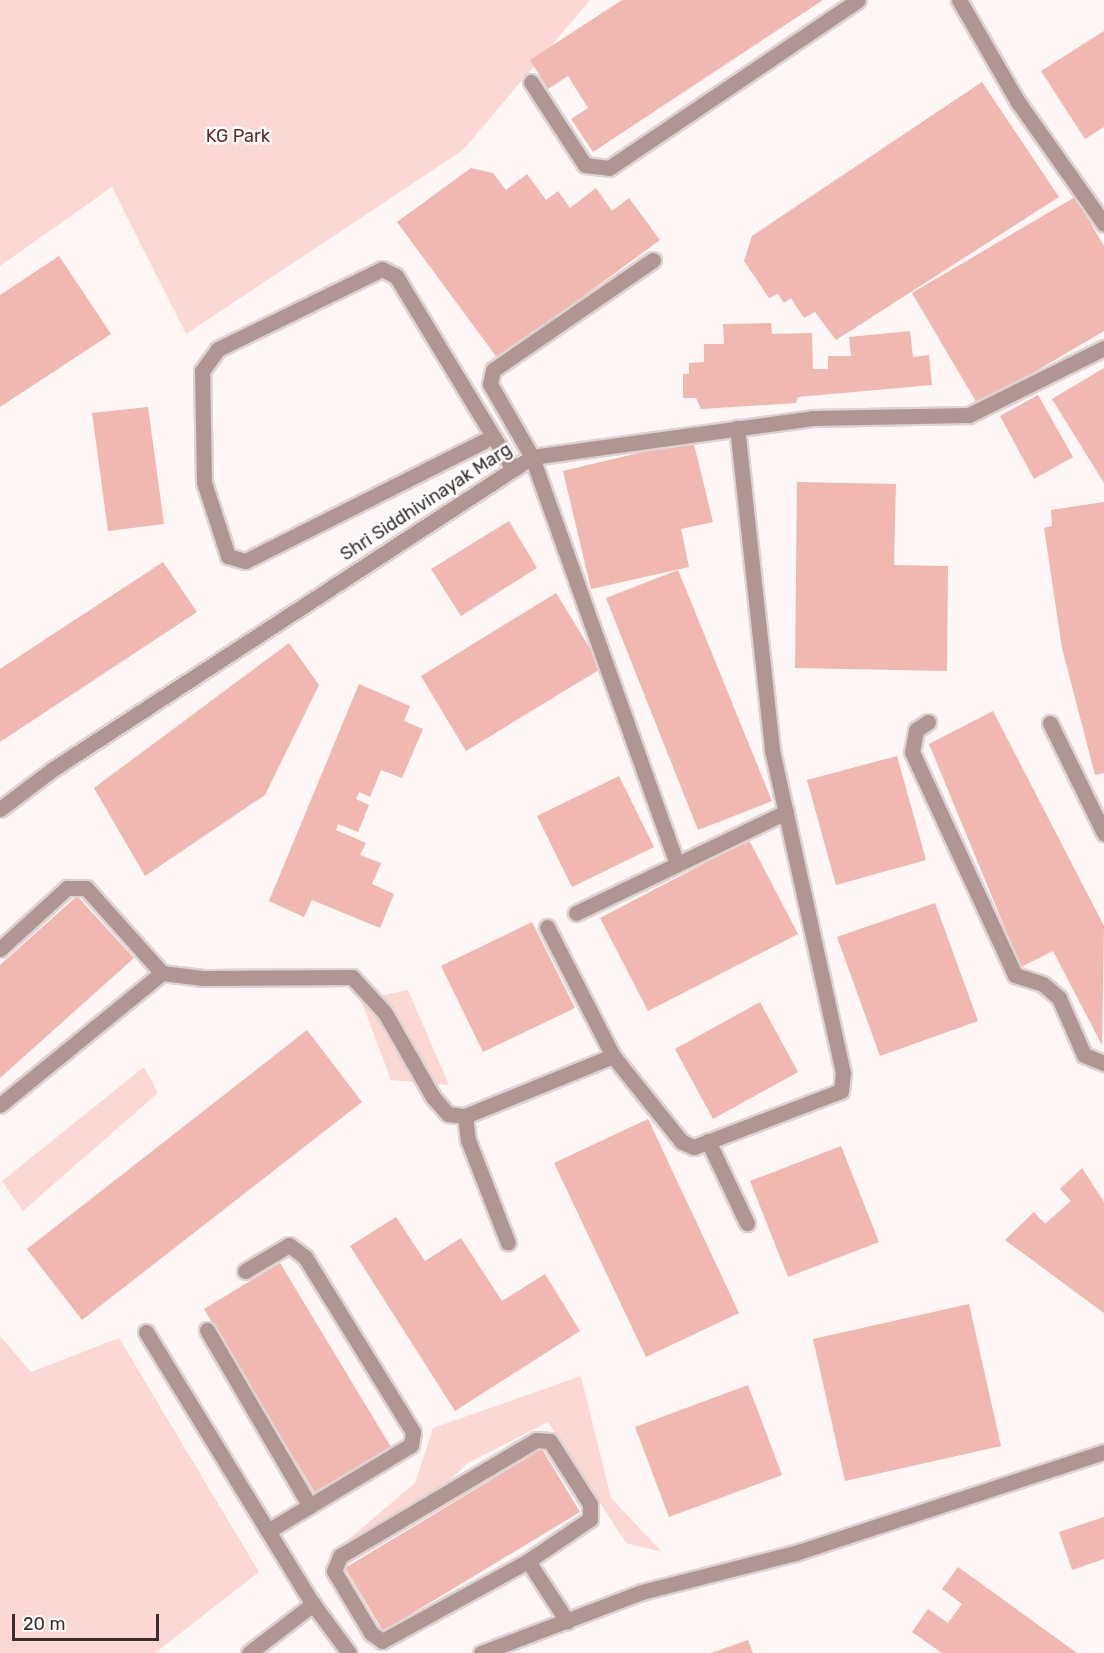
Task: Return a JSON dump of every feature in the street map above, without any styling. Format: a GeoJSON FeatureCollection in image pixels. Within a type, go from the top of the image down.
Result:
{"type":"FeatureCollection","features":[{"type":"Feature","properties":{"kind":"street"},"geometry":{"type":"LineString","coordinates":[[531,82],[585,165],[609,168],[858,0]]}},
{"type":"Feature","properties":{"kind":"street"},"geometry":{"type":"LineString","coordinates":[[959,0],[1018,102],[1104,224]]}},
{"type":"Feature","properties":{"kind":"street"},"geometry":{"type":"LineString","coordinates":[[653,260],[493,370],[490,384],[532,457],[676,861]]}},
{"type":"Feature","properties":{"kind":"street"},"geometry":{"type":"LineString","coordinates":[[484,441],[245,561],[228,556],[204,482],[202,371],[218,349],[382,269],[396,276],[513,469]]}},
{"type":"Feature","properties":{"kind":"street","name":"Shri Siddhivinayak Marg"},"geometry":{"type":"LineString","coordinates":[[0,809],[52,769],[532,457],[812,418],[969,415],[1104,348]]}},
{"type":"Feature","properties":{"kind":"street"},"geometry":{"type":"LineString","coordinates":[[548,927],[613,1056],[682,1142],[694,1146],[841,1091],[843,1073],[772,749],[737,428]]}},
{"type":"Feature","properties":{"kind":"street"},"geometry":{"type":"LineString","coordinates":[[928,722],[916,730],[912,752],[1015,975],[1043,984],[1059,998],[1084,1055],[1104,1063]]}},
{"type":"Feature","properties":{"kind":"street"},"geometry":{"type":"LineString","coordinates":[[1050,723],[1104,833]]}},
{"type":"Feature","properties":{"kind":"street"},"geometry":{"type":"LineString","coordinates":[[576,913],[676,861],[786,812]]}},
{"type":"Feature","properties":{"kind":"street"},"geometry":{"type":"LineString","coordinates":[[0,949],[67,888],[86,888],[162,973],[203,978],[352,977],[385,1013],[433,1097],[448,1114],[465,1116],[613,1056]]}},
{"type":"Feature","properties":{"kind":"street"},"geometry":{"type":"LineString","coordinates":[[0,1106],[162,973]]}},
{"type":"Feature","properties":{"kind":"street"},"geometry":{"type":"LineString","coordinates":[[465,1116],[468,1140],[508,1243]]}},
{"type":"Feature","properties":{"kind":"street"},"geometry":{"type":"LineString","coordinates":[[708,1141],[747,1223]]}},
{"type":"Feature","properties":{"kind":"street"},"geometry":{"type":"LineString","coordinates":[[245,1271],[289,1245],[305,1257],[413,1431],[411,1445],[268,1531]]}},
{"type":"Feature","properties":{"kind":"street"},"geometry":{"type":"LineString","coordinates":[[207,1330],[310,1506]]}},
{"type":"Feature","properties":{"kind":"street"},"geometry":{"type":"LineString","coordinates":[[146,1332],[313,1604],[349,1653]]}},
{"type":"Feature","properties":{"kind":"street"},"geometry":{"type":"LineString","coordinates":[[536,1440],[550,1441],[590,1504],[590,1519],[528,1561],[382,1641],[371,1633],[334,1571],[340,1556],[536,1440]]}},
{"type":"Feature","properties":{"kind":"street"},"geometry":{"type":"LineString","coordinates":[[482,1653],[642,1592],[795,1553],[1104,1452]]}},
{"type":"Feature","properties":{"kind":"street"},"geometry":{"type":"LineString","coordinates":[[528,1561],[567,1621]]}},
{"type":"Feature","properties":{"kind":"street"},"geometry":{"type":"LineString","coordinates":[[249,1653],[313,1604]]}},
{"type":"Feature","properties":{"kind":"green space","name":"KG Park"},"geometry":{"type":"Polygon","coordinates":[[[0,0],[590,0],[463,150],[186,334],[112,187],[0,266],[0,0]]]}},
{"type":"Feature","properties":{"kind":"green space"},"geometry":{"type":"Polygon","coordinates":[[[408,990],[449,1085],[391,1080],[361,1000],[408,990]]]}},
{"type":"Feature","properties":{"kind":"green space"},"geometry":{"type":"Polygon","coordinates":[[[144,1067],[158,1093],[23,1211],[2,1181],[144,1067]]]}},
{"type":"Feature","properties":{"kind":"green space"},"geometry":{"type":"Polygon","coordinates":[[[0,1336],[31,1372],[119,1338],[259,1572],[155,1653],[0,1653],[0,1336]]]}},
{"type":"Feature","properties":{"kind":"green space"},"geometry":{"type":"Polygon","coordinates":[[[581,1376],[611,1498],[662,1552],[626,1543],[548,1422],[468,1463],[382,1543],[343,1544],[415,1483],[433,1428],[581,1376]]]}},
{"type":"Feature","properties":{"kind":"building"},"geometry":{"type":"Polygon","coordinates":[[[622,0],[823,0],[593,152],[571,119],[588,108],[568,76],[548,89],[530,60],[622,0]]]}},
{"type":"Feature","properties":{"kind":"building"},"geometry":{"type":"Polygon","coordinates":[[[1104,31],[1104,127],[1085,139],[1041,71],[1104,31]]]}},
{"type":"Feature","properties":{"kind":"building"},"geometry":{"type":"Polygon","coordinates":[[[982,82],[1059,197],[836,340],[815,312],[804,318],[791,298],[784,303],[778,294],[769,298],[744,261],[752,236],[982,82]]]}},
{"type":"Feature","properties":{"kind":"building"},"geometry":{"type":"Polygon","coordinates":[[[471,168],[493,173],[506,190],[527,174],[546,200],[558,191],[570,208],[596,188],[612,211],[629,198],[660,240],[498,359],[397,222],[471,168]]]}},
{"type":"Feature","properties":{"kind":"building"},"geometry":{"type":"Polygon","coordinates":[[[1075,197],[1104,246],[1104,331],[978,405],[912,293],[1075,197]]]}},
{"type":"Feature","properties":{"kind":"building"},"geometry":{"type":"Polygon","coordinates":[[[59,256],[111,334],[0,407],[0,295],[59,256]]]}},
{"type":"Feature","properties":{"kind":"building"},"geometry":{"type":"Polygon","coordinates":[[[771,323],[772,334],[812,333],[813,369],[828,369],[828,356],[851,356],[849,337],[910,331],[913,357],[929,355],[932,385],[798,397],[796,403],[701,409],[696,398],[683,398],[683,374],[689,374],[689,363],[704,362],[704,344],[724,344],[723,324],[771,323]]]}},
{"type":"Feature","properties":{"kind":"building"},"geometry":{"type":"Polygon","coordinates":[[[1104,368],[1104,483],[1052,399],[1104,368]]]}},
{"type":"Feature","properties":{"kind":"building"},"geometry":{"type":"Polygon","coordinates":[[[1038,395],[1073,457],[1034,479],[1000,416],[1038,395]]]}},
{"type":"Feature","properties":{"kind":"building"},"geometry":{"type":"Polygon","coordinates":[[[148,407],[164,524],[108,531],[92,413],[148,407]]]}},
{"type":"Feature","properties":{"kind":"building"},"geometry":{"type":"Polygon","coordinates":[[[693,440],[713,522],[681,529],[689,567],[591,589],[563,471],[693,440]]]}},
{"type":"Feature","properties":{"kind":"building"},"geometry":{"type":"Polygon","coordinates":[[[797,482],[896,484],[894,565],[948,566],[947,671],[795,668],[797,482]]]}},
{"type":"Feature","properties":{"kind":"building"},"geometry":{"type":"Polygon","coordinates":[[[1104,502],[1104,773],[1095,775],[1062,648],[1044,528],[1052,526],[1051,510],[1104,502]]]}},
{"type":"Feature","properties":{"kind":"building"},"geometry":{"type":"Polygon","coordinates":[[[509,521],[537,568],[461,616],[431,569],[509,521]]]}},
{"type":"Feature","properties":{"kind":"building"},"geometry":{"type":"Polygon","coordinates":[[[163,562],[197,612],[0,742],[0,669],[163,562]]]}},
{"type":"Feature","properties":{"kind":"building"},"geometry":{"type":"Polygon","coordinates":[[[678,570],[772,801],[698,830],[606,598],[678,570]]]}},
{"type":"Feature","properties":{"kind":"building"},"geometry":{"type":"Polygon","coordinates":[[[556,593],[602,668],[466,751],[421,676],[556,593]]]}},
{"type":"Feature","properties":{"kind":"building"},"geometry":{"type":"Polygon","coordinates":[[[289,643],[319,685],[265,795],[145,876],[94,788],[289,643]]]}},
{"type":"Feature","properties":{"kind":"building"},"geometry":{"type":"Polygon","coordinates":[[[359,684],[410,706],[404,721],[423,729],[402,778],[381,770],[370,797],[359,792],[356,799],[369,805],[358,832],[338,824],[336,830],[366,843],[360,855],[381,863],[372,884],[394,894],[380,928],[312,900],[304,917],[269,901],[359,684]]]}},
{"type":"Feature","properties":{"kind":"building"},"geometry":{"type":"Polygon","coordinates":[[[993,711],[1104,926],[1102,1045],[1053,951],[1021,967],[929,744],[993,711]]]}},
{"type":"Feature","properties":{"kind":"building"},"geometry":{"type":"Polygon","coordinates":[[[897,756],[926,860],[836,885],[807,780],[897,756]]]}},
{"type":"Feature","properties":{"kind":"building"},"geometry":{"type":"Polygon","coordinates":[[[619,776],[654,847],[572,887],[537,816],[619,776]]]}},
{"type":"Feature","properties":{"kind":"building"},"geometry":{"type":"Polygon","coordinates":[[[749,840],[798,934],[648,1011],[600,918],[749,840]]]}},
{"type":"Feature","properties":{"kind":"building"},"geometry":{"type":"Polygon","coordinates":[[[77,896],[134,958],[0,1078],[0,965],[77,896]]]}},
{"type":"Feature","properties":{"kind":"building"},"geometry":{"type":"Polygon","coordinates":[[[935,903],[978,1021],[880,1056],[837,937],[935,903]]]}},
{"type":"Feature","properties":{"kind":"building"},"geometry":{"type":"Polygon","coordinates":[[[532,922],[575,1008],[483,1052],[441,966],[532,922]]]}},
{"type":"Feature","properties":{"kind":"building"},"geometry":{"type":"Polygon","coordinates":[[[760,1002],[798,1072],[713,1119],[675,1049],[760,1002]]]}},
{"type":"Feature","properties":{"kind":"building"},"geometry":{"type":"Polygon","coordinates":[[[307,1030],[362,1102],[82,1320],[27,1249],[307,1030]]]}},
{"type":"Feature","properties":{"kind":"building"},"geometry":{"type":"Polygon","coordinates":[[[648,1119],[739,1313],[646,1357],[554,1163],[648,1119]]]}},
{"type":"Feature","properties":{"kind":"building"},"geometry":{"type":"Polygon","coordinates":[[[841,1146],[879,1242],[788,1277],[750,1181],[841,1146]]]}},
{"type":"Feature","properties":{"kind":"building"},"geometry":{"type":"Polygon","coordinates":[[[1082,1168],[1104,1202],[1104,1313],[1005,1240],[1034,1212],[1045,1224],[1071,1201],[1060,1189],[1082,1168]]]}},
{"type":"Feature","properties":{"kind":"building"},"geometry":{"type":"Polygon","coordinates":[[[396,1217],[425,1261],[461,1238],[502,1301],[545,1274],[580,1331],[455,1411],[350,1246],[396,1217]]]}},
{"type":"Feature","properties":{"kind":"building"},"geometry":{"type":"Polygon","coordinates":[[[280,1263],[391,1447],[315,1493],[204,1309],[280,1263]]]}},
{"type":"Feature","properties":{"kind":"building"},"geometry":{"type":"Polygon","coordinates":[[[969,1304],[1001,1446],[845,1481],[813,1339],[969,1304]]]}},
{"type":"Feature","properties":{"kind":"building"},"geometry":{"type":"Polygon","coordinates":[[[748,1385],[782,1475],[669,1517],[635,1427],[748,1385]]]}},
{"type":"Feature","properties":{"kind":"building"},"geometry":{"type":"Polygon","coordinates":[[[542,1449],[580,1512],[383,1631],[345,1568],[542,1449]]]}},
{"type":"Feature","properties":{"kind":"building"},"geometry":{"type":"Polygon","coordinates":[[[1104,1517],[1104,1559],[1072,1570],[1059,1532],[1104,1517]]]}},
{"type":"Feature","properties":{"kind":"building"},"geometry":{"type":"Polygon","coordinates":[[[958,1567],[1077,1653],[942,1653],[912,1632],[928,1609],[948,1623],[962,1604],[942,1589],[958,1567]]]}},
{"type":"Feature","properties":{"kind":"building"},"geometry":{"type":"Polygon","coordinates":[[[748,1640],[753,1653],[711,1653],[748,1640]]]}}]}
